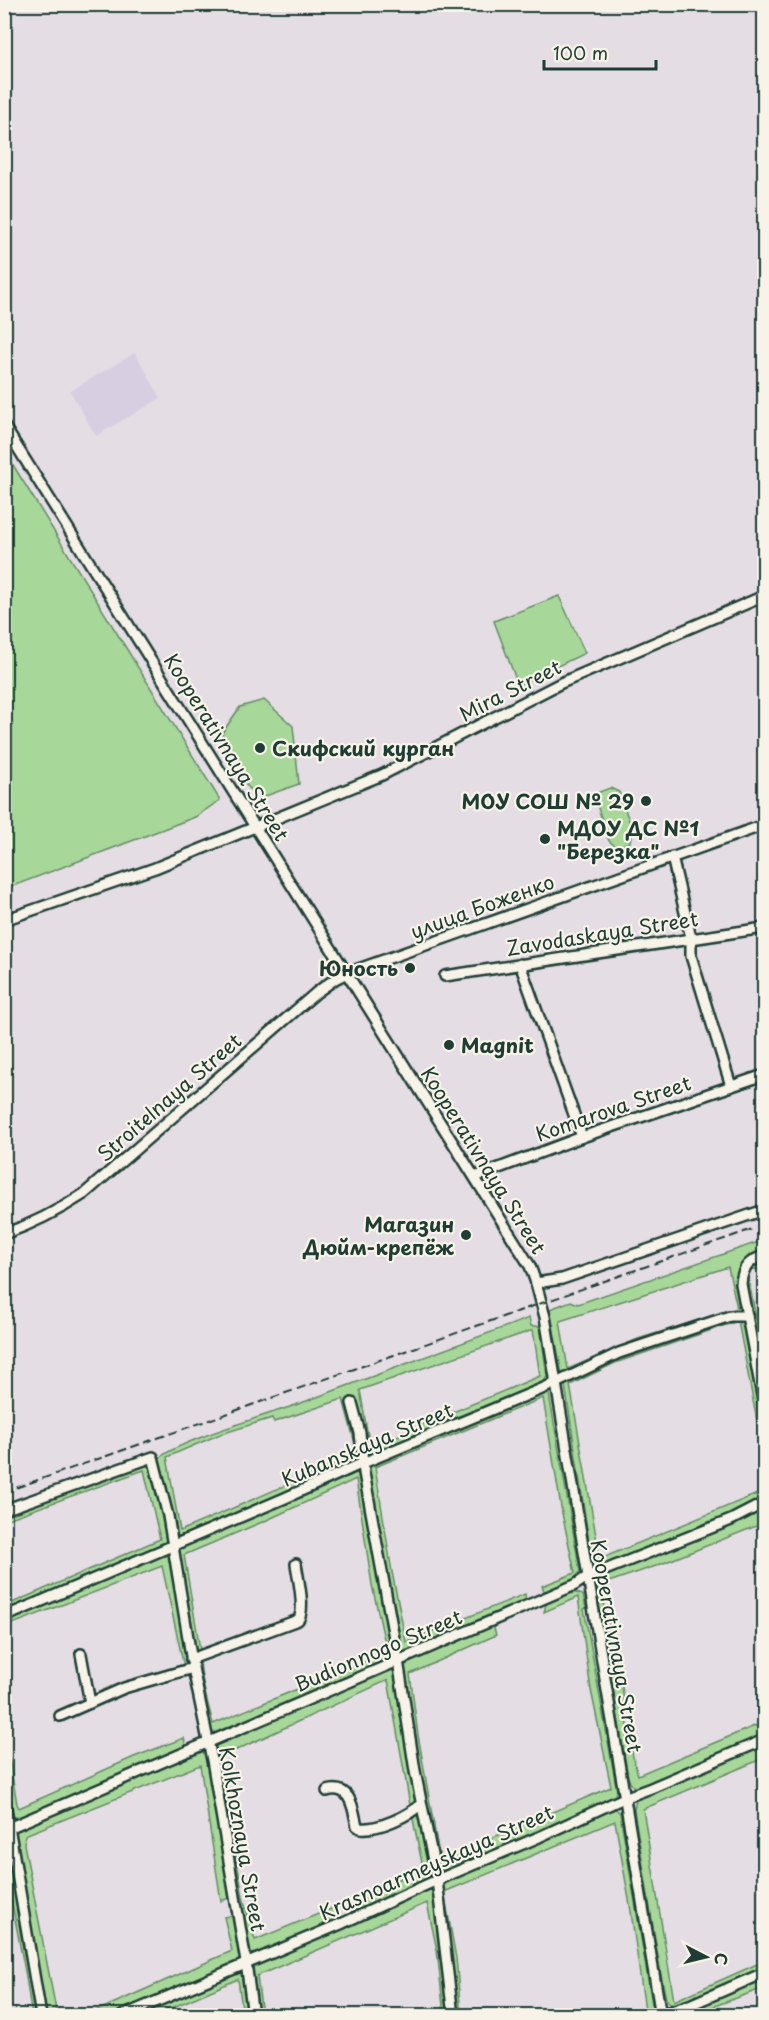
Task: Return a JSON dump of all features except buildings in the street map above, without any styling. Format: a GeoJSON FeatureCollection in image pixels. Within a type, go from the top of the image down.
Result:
{"type":"FeatureCollection","features":[{"type":"Feature","properties":{"kind":"street","name":"Kooperativnaya Street"},"geometry":{"type":"LineString","coordinates":[[4,426],[530,1266],[545,1317],[660,2015]]}},
{"type":"Feature","properties":{"kind":"street","name":"Mira Street"},"geometry":{"type":"LineString","coordinates":[[4,920],[155,868],[382,775],[561,683],[765,596]]}},
{"type":"Feature","properties":{"kind":"street","name":"улица Боженко"},"geometry":{"type":"LineString","coordinates":[[347,973],[765,825]]}},
{"type":"Feature","properties":{"kind":"street"},"geometry":{"type":"LineString","coordinates":[[672,857],[691,938],[691,956],[731,1086]]}},
{"type":"Feature","properties":{"kind":"street","name":"Zavodaskaya Street"},"geometry":{"type":"LineString","coordinates":[[445,976],[765,928]]}},
{"type":"Feature","properties":{"kind":"street"},"geometry":{"type":"LineString","coordinates":[[520,964],[582,1137]]}},
{"type":"Feature","properties":{"kind":"street","name":"Stroitelnaya Street"},"geometry":{"type":"LineString","coordinates":[[4,1234],[50,1216],[84,1194],[317,992],[347,973]]}},
{"type":"Feature","properties":{"kind":"street","name":"Komarova Street"},"geometry":{"type":"LineString","coordinates":[[475,1177],[582,1137],[765,1076]]}},
{"type":"Feature","properties":{"kind":"street"},"geometry":{"type":"LineString","coordinates":[[536,1283],[562,1279],[765,1210]]}},
{"type":"Feature","properties":{"kind":"street"},"geometry":{"type":"LineString","coordinates":[[765,1256],[756,1258],[746,1265],[742,1272],[741,1284],[765,1406]]}},
{"type":"Feature","properties":{"kind":"street","name":"Kubanskaya Street"},"geometry":{"type":"LineString","coordinates":[[4,1617],[556,1383],[619,1353],[730,1316],[747,1316]]}},
{"type":"Feature","properties":{"kind":"street"},"geometry":{"type":"LineString","coordinates":[[352,1402],[360,1433],[363,1463],[421,1804],[437,1880],[453,2016]]}},
{"type":"Feature","properties":{"kind":"street","name":"Kolkhoznaya Street"},"geometry":{"type":"LineString","coordinates":[[4,1510],[153,1457],[168,1515],[192,1664],[246,1962],[253,2016]]}},
{"type":"Feature","properties":{"kind":"street","name":"Budionnogo Street"},"geometry":{"type":"LineString","coordinates":[[7,1829],[575,1586],[587,1577],[731,1520],[765,1503]]}},
{"type":"Feature","properties":{"kind":"street"},"geometry":{"type":"LineString","coordinates":[[60,1716],[124,1688],[192,1664],[298,1620],[302,1609],[296,1564]]}},
{"type":"Feature","properties":{"kind":"street"},"geometry":{"type":"LineString","coordinates":[[81,1654],[90,1703]]}},
{"type":"Feature","properties":{"kind":"street","name":"Krasnoarmeyskaya Street"},"geometry":{"type":"LineString","coordinates":[[122,2016],[343,1923],[624,1798],[765,1740]]}},
{"type":"Feature","properties":{"kind":"street"},"geometry":{"type":"LineString","coordinates":[[327,1791],[335,1789],[346,1794],[350,1800],[357,1826],[360,1828],[374,1827],[407,1815],[421,1804]]}},
{"type":"Feature","properties":{"kind":"street"},"geometry":{"type":"LineString","coordinates":[[4,1797],[7,1829],[14,1848],[41,2016]]}},
{"type":"Feature","properties":{"kind":"street"},"geometry":{"type":"LineString","coordinates":[[660,2015],[765,1973]]}},
{"type":"Feature","properties":{"kind":"shaded area"},"geometry":{"type":"Polygon","coordinates":[[[135,353],[161,398],[96,436],[70,391],[135,353]]]}},
{"type":"Feature","properties":{"kind":"green space"},"geometry":{"type":"Polygon","coordinates":[[[5,452],[220,800],[195,817],[5,889],[5,452]]]}},
{"type":"Feature","properties":{"kind":"green space"},"geometry":{"type":"Polygon","coordinates":[[[559,596],[585,653],[518,685],[494,621],[559,596]]]}},
{"type":"Feature","properties":{"kind":"green space"},"geometry":{"type":"Polygon","coordinates":[[[264,700],[293,726],[299,784],[260,798],[234,770],[222,733],[240,707],[264,700]]]}},
{"type":"Feature","properties":{"kind":"green space"},"geometry":{"type":"Polygon","coordinates":[[[610,788],[619,792],[632,829],[630,842],[617,847],[609,841],[596,802],[599,792],[610,788]]]}},
{"type":"Feature","properties":{"kind":"green space"},"geometry":{"type":"Polygon","coordinates":[[[764,1240],[764,1253],[753,1257],[741,1268],[738,1282],[742,1310],[739,1313],[562,1375],[550,1309],[571,1301],[578,1304],[764,1240]],[[728,1267],[560,1321],[568,1369],[638,1339],[737,1308],[728,1267]]]}},
{"type":"Feature","properties":{"kind":"green space"},"geometry":{"type":"Polygon","coordinates":[[[764,1258],[764,1267],[747,1272],[764,1357],[764,1392],[743,1289],[746,1270],[764,1258]]]}},
{"type":"Feature","properties":{"kind":"green space"},"geometry":{"type":"Polygon","coordinates":[[[529,1318],[531,1326],[540,1326],[547,1376],[544,1382],[442,1423],[180,1540],[176,1539],[156,1461],[166,1454],[201,1437],[301,1403],[529,1318]],[[533,1330],[360,1390],[370,1448],[540,1376],[533,1330]],[[343,1399],[274,1422],[272,1418],[218,1435],[167,1457],[180,1531],[358,1454],[343,1399]]]}},
{"type":"Feature","properties":{"kind":"green space"},"geometry":{"type":"Polygon","coordinates":[[[741,1319],[746,1324],[764,1418],[764,1458],[738,1321],[615,1363],[570,1385],[600,1559],[764,1491],[764,1498],[752,1505],[601,1567],[599,1560],[592,1561],[565,1385],[607,1360],[714,1323],[741,1319]]]}},
{"type":"Feature","properties":{"kind":"green space"},"geometry":{"type":"Polygon","coordinates":[[[545,1390],[549,1394],[580,1571],[570,1582],[545,1593],[542,1586],[575,1573],[562,1513],[543,1398],[375,1467],[406,1642],[525,1594],[526,1601],[404,1653],[401,1652],[398,1646],[367,1470],[369,1465],[545,1390]]]}},
{"type":"Feature","properties":{"kind":"green space"},"geometry":{"type":"Polygon","coordinates":[[[144,1465],[151,1467],[156,1475],[169,1544],[5,1614],[5,1606],[160,1539],[144,1470],[5,1520],[5,1512],[144,1465]]]}},
{"type":"Feature","properties":{"kind":"green space"},"geometry":{"type":"Polygon","coordinates":[[[359,1470],[361,1473],[394,1653],[390,1658],[375,1666],[218,1733],[212,1732],[195,1664],[176,1554],[178,1549],[359,1470]],[[356,1479],[184,1555],[200,1649],[202,1677],[213,1724],[387,1652],[372,1585],[356,1479]]]}},
{"type":"Feature","properties":{"kind":"green space"},"geometry":{"type":"Polygon","coordinates":[[[764,1508],[764,1523],[656,1566],[600,1585],[638,1775],[764,1722],[764,1735],[642,1788],[635,1788],[628,1777],[597,1593],[598,1585],[605,1576],[735,1525],[764,1508]]]}},
{"type":"Feature","properties":{"kind":"green space"},"geometry":{"type":"Polygon","coordinates":[[[165,1555],[172,1563],[188,1667],[184,1667],[162,1566],[5,1627],[5,1621],[165,1555]]]}},
{"type":"Feature","properties":{"kind":"green space"},"geometry":{"type":"Polygon","coordinates":[[[573,1592],[583,1595],[586,1608],[584,1609],[617,1791],[614,1798],[449,1871],[438,1868],[431,1843],[403,1668],[409,1662],[431,1650],[493,1625],[496,1635],[410,1674],[418,1735],[440,1860],[611,1787],[591,1690],[578,1597],[544,1612],[546,1604],[573,1592]]]}},
{"type":"Feature","properties":{"kind":"green space"},"geometry":{"type":"Polygon","coordinates":[[[390,1668],[395,1669],[397,1675],[432,1874],[430,1880],[352,1915],[347,1902],[423,1868],[388,1680],[219,1758],[243,1897],[255,1940],[333,1908],[339,1921],[257,1955],[251,1954],[213,1745],[390,1668]]]}},
{"type":"Feature","properties":{"kind":"green space"},"geometry":{"type":"Polygon","coordinates":[[[4,1728],[19,1808],[134,1757],[184,1738],[186,1747],[21,1819],[12,1816],[9,1810],[4,1728]]]}},
{"type":"Feature","properties":{"kind":"green space"},"geometry":{"type":"Polygon","coordinates":[[[764,1744],[764,1758],[643,1809],[674,2001],[764,1961],[764,1970],[681,2004],[670,2003],[666,1999],[661,1975],[634,1810],[636,1799],[764,1744]]]}},
{"type":"Feature","properties":{"kind":"green space"},"geometry":{"type":"Polygon","coordinates":[[[203,1749],[208,1755],[229,1898],[221,1901],[200,1765],[25,1835],[24,1844],[57,2015],[46,2015],[15,1835],[17,1830],[203,1749]]]}},
{"type":"Feature","properties":{"kind":"green space"},"geometry":{"type":"Polygon","coordinates":[[[616,1809],[620,1813],[653,2010],[647,2015],[634,2015],[645,2010],[615,1821],[444,1892],[456,1958],[461,2015],[457,2015],[440,1885],[616,1809]]]}},
{"type":"Feature","properties":{"kind":"green space"},"geometry":{"type":"Polygon","coordinates":[[[4,1834],[8,1841],[38,2015],[32,2015],[8,1878],[4,1834]]]}},
{"type":"Feature","properties":{"kind":"green space"},"geometry":{"type":"Polygon","coordinates":[[[427,1889],[432,1891],[436,1898],[450,2015],[444,2015],[437,1950],[427,1903],[257,1976],[262,2015],[256,2015],[251,1970],[257,1963],[427,1889]]]}},
{"type":"Feature","properties":{"kind":"green space"},"geometry":{"type":"Polygon","coordinates":[[[232,1916],[236,1926],[241,1958],[239,1961],[113,2015],[85,2016],[232,1951],[224,1917],[232,1916]]]}},
{"type":"Feature","properties":{"kind":"green space"},"geometry":{"type":"Polygon","coordinates":[[[240,1969],[244,1971],[251,2015],[243,2015],[238,1979],[155,2015],[132,2016],[240,1969]]]}},
{"type":"Feature","properties":{"kind":"green space"},"geometry":{"type":"Polygon","coordinates":[[[764,1977],[764,1988],[690,2015],[675,2016],[764,1977]]]}},
{"type":"Feature","properties":{"kind":"railway"},"geometry":{"type":"LineString","coordinates":[[4,1492],[764,1225]]}},
{"type":"Feature","properties":{"kind":"place","name":"Скифский курган"},"geometry":{"type":"Point","coordinates":[260,748]}},
{"type":"Feature","properties":{"kind":"place","name":"МОУ СОШ № 29"},"geometry":{"type":"Point","coordinates":[646,801]}},
{"type":"Feature","properties":{"kind":"place","name":"МДОУ ДС №1 \"Березка\""},"geometry":{"type":"Point","coordinates":[545,839]}},
{"type":"Feature","properties":{"kind":"place","name":"Юность"},"geometry":{"type":"Point","coordinates":[410,968]}},
{"type":"Feature","properties":{"kind":"place","name":"Magnit"},"geometry":{"type":"Point","coordinates":[449,1045]}},
{"type":"Feature","properties":{"kind":"place","name":"Магазин Дюйм-крепёж"},"geometry":{"type":"Point","coordinates":[466,1235]}}]}
